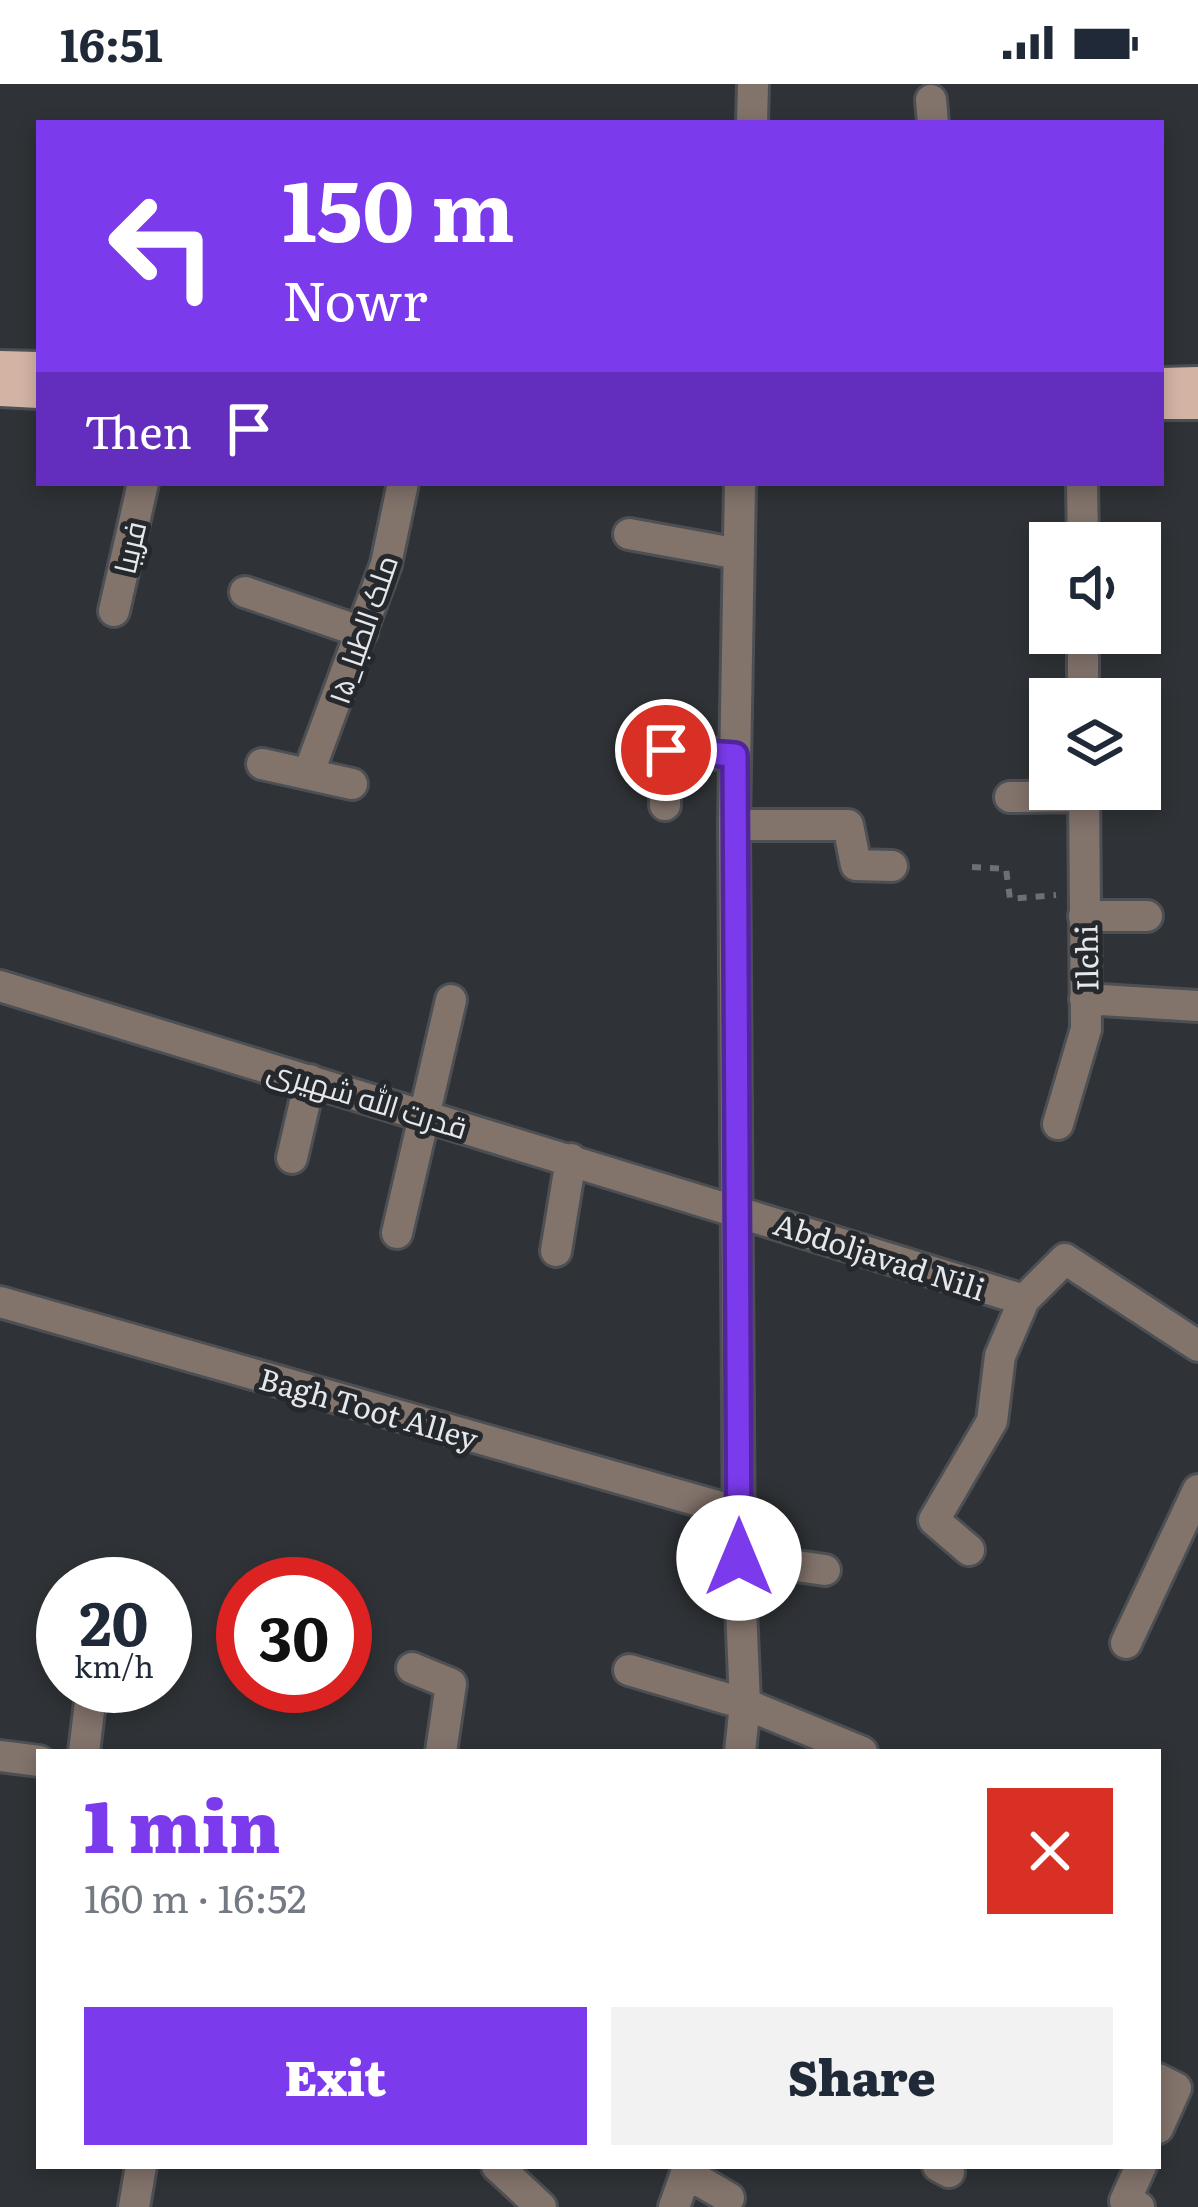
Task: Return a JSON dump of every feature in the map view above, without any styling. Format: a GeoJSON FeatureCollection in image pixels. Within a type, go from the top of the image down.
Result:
{"type":"FeatureCollection","features":[{"type":"Feature","properties":{"kind":"main road"},"geometry":{"type":"LineString","coordinates":[[0,366],[36,367]]}},
{"type":"Feature","properties":{"kind":"main road"},"geometry":{"type":"LineString","coordinates":[[1164,382],[1198,382]]}},
{"type":"Feature","properties":{"kind":"main road"},"geometry":{"type":"LineString","coordinates":[[0,392],[36,393]]}},
{"type":"Feature","properties":{"kind":"main road"},"geometry":{"type":"LineString","coordinates":[[1164,404],[1198,404]]}},
{"type":"Feature","properties":{"kind":"street"},"geometry":{"type":"LineString","coordinates":[[752,120],[753,84]]}},
{"type":"Feature","properties":{"kind":"street","name":"فریبا"},"geometry":{"type":"LineString","coordinates":[[114,611],[142,486]]}},
{"type":"Feature","properties":{"kind":"street","name":"۱۵_ملک الطبا"},"geometry":{"type":"LineString","coordinates":[[309,772],[386,564],[402,486]]}},
{"type":"Feature","properties":{"kind":"street"},"geometry":{"type":"LineString","coordinates":[[740,486],[734,825],[738,1512],[745,1704],[740,1749]]}},
{"type":"Feature","properties":{"kind":"street"},"geometry":{"type":"LineString","coordinates":[[1082,486],[1082,522]]}},
{"type":"Feature","properties":{"kind":"street"},"geometry":{"type":"LineString","coordinates":[[629,534],[739,554]]}},
{"type":"Feature","properties":{"kind":"street"},"geometry":{"type":"LineString","coordinates":[[245,592],[362,632]]}},
{"type":"Feature","properties":{"kind":"street"},"geometry":{"type":"LineString","coordinates":[[665,805],[666,750],[735,755]]}},
{"type":"Feature","properties":{"kind":"street"},"geometry":{"type":"LineString","coordinates":[[262,764],[352,784]]}},
{"type":"Feature","properties":{"kind":"street"},"geometry":{"type":"LineString","coordinates":[[1010,797],[1029,796]]}},
{"type":"Feature","properties":{"kind":"street","name":"Ilchi"},"geometry":{"type":"LineString","coordinates":[[1058,1124],[1085,1029],[1084,810]]}},
{"type":"Feature","properties":{"kind":"street"},"geometry":{"type":"LineString","coordinates":[[734,825],[848,826],[856,866],[892,866]]}},
{"type":"Feature","properties":{"kind":"street"},"geometry":{"type":"LineString","coordinates":[[1084,904],[1147,916]]}},
{"type":"Feature","properties":{"kind":"street","name":"قدرت الله شهیری"},"geometry":{"type":"LineString","coordinates":[[0,986],[736,1208]]}},
{"type":"Feature","properties":{"kind":"street"},"geometry":{"type":"LineString","coordinates":[[1085,999],[1198,1006]]}},
{"type":"Feature","properties":{"kind":"street"},"geometry":{"type":"LineString","coordinates":[[398,1233],[451,1000]]}},
{"type":"Feature","properties":{"kind":"street"},"geometry":{"type":"LineString","coordinates":[[292,1158],[310,1080]]}},
{"type":"Feature","properties":{"kind":"street"},"geometry":{"type":"LineString","coordinates":[[556,1251],[571,1159]]}},
{"type":"Feature","properties":{"kind":"street","name":"Abdoljavad Nili"},"geometry":{"type":"LineString","coordinates":[[736,1208],[1024,1300],[1065,1259],[1198,1346]]}},
{"type":"Feature","properties":{"kind":"street"},"geometry":{"type":"LineString","coordinates":[[969,1550],[934,1520],[992,1421],[1000,1357],[1024,1300]]}},
{"type":"Feature","properties":{"kind":"street","name":"Bagh Toot Alley"},"geometry":{"type":"LineString","coordinates":[[0,1302],[738,1512]]}},
{"type":"Feature","properties":{"kind":"street"},"geometry":{"type":"LineString","coordinates":[[1126,1642],[1198,1490]]}},
{"type":"Feature","properties":{"kind":"street"},"geometry":{"type":"LineString","coordinates":[[739,1558],[825,1570]]}},
{"type":"Feature","properties":{"kind":"street"},"geometry":{"type":"LineString","coordinates":[[412,1668],[451,1684],[441,1749]]}},
{"type":"Feature","properties":{"kind":"street"},"geometry":{"type":"LineString","coordinates":[[629,1670],[745,1704],[855,1749]]}},
{"type":"Feature","properties":{"kind":"street"},"geometry":{"type":"LineString","coordinates":[[85,1749],[89,1713]]}},
{"type":"Feature","properties":{"kind":"street"},"geometry":{"type":"LineString","coordinates":[[0,1756],[36,1761]]}},
{"type":"Feature","properties":{"kind":"street"},"geometry":{"type":"LineString","coordinates":[[1161,2113],[1167,2083]]}},
{"type":"Feature","properties":{"kind":"street"},"geometry":{"type":"LineString","coordinates":[[134,2207],[140,2169]]}},
{"type":"Feature","properties":{"kind":"street"},"geometry":{"type":"LineString","coordinates":[[500,2169],[529,2203]]}},
{"type":"Feature","properties":{"kind":"street"},"geometry":{"type":"LineString","coordinates":[[1139,2207],[1125,2201],[1140,2169]]}},
{"type":"Feature","properties":{"kind":"street"},"geometry":{"type":"LineString","coordinates":[[674,2207],[686,2173],[729,2198]]}},
{"type":"Feature","properties":{"kind":"path"},"geometry":{"type":"LineString","coordinates":[[972,867],[1006,869],[1010,899],[1084,904]]}},
{"type":"Feature","properties":{"kind":"route"},"geometry":{"type":"LineString","coordinates":[[666,750],[735,755],[739,1558]]}}]}
